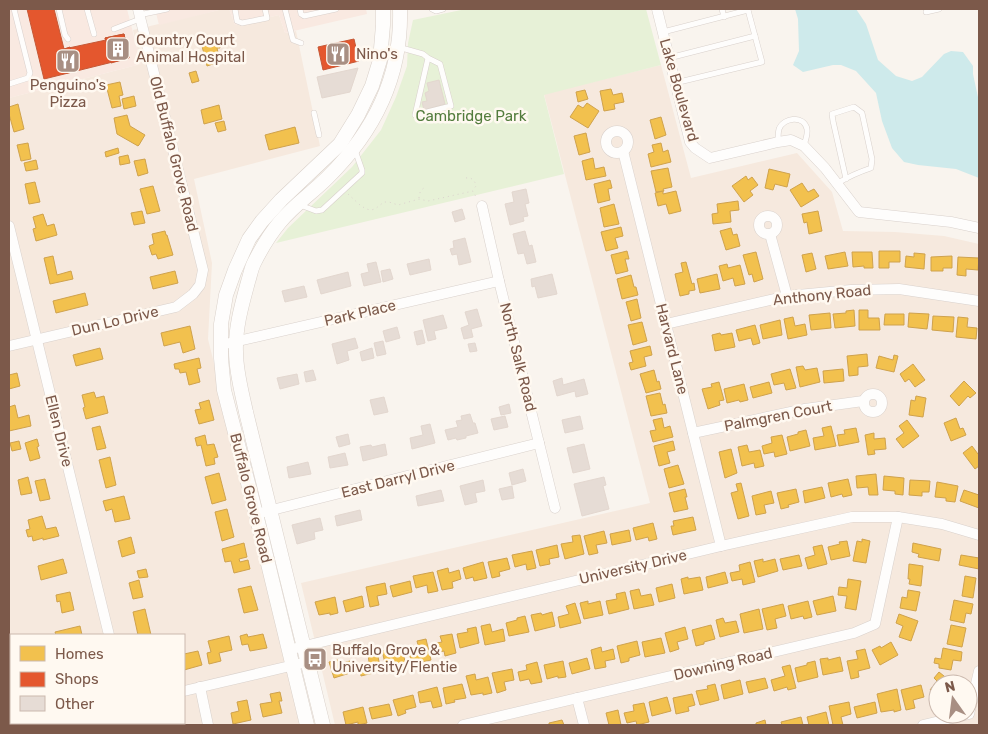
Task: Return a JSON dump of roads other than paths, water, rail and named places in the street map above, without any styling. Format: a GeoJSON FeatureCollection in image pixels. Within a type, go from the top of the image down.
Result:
{"type":"FeatureCollection","features":[{"type":"Feature","properties":{"kind":"main road","name":"Buffalo Grove Road"},"geometry":{"type":"LineString","coordinates":[[323,725],[303,646],[224,390],[221,324],[226,295],[249,239],[280,200],[340,144],[358,115],[372,86],[380,60],[383,9]]}},
{"type":"Feature","properties":{"kind":"main road","name":"Buffalo Grove Road"},"geometry":{"type":"LineString","coordinates":[[307,725],[288,650],[240,387],[236,342],[241,306],[253,264],[268,239],[281,221],[327,178],[344,159],[371,125],[386,96],[397,56],[400,9]]}},
{"type":"Feature","properties":{"kind":"street","name":"Lake Boulevard"},"geometry":{"type":"LineString","coordinates":[[657,9],[690,142],[695,148],[710,158],[791,140],[804,146]]}},
{"type":"Feature","properties":{"kind":"street","name":"Old Buffalo Grove Road"},"geometry":{"type":"LineString","coordinates":[[139,14],[202,270]]}},
{"type":"Feature","properties":{"kind":"street"},"geometry":{"type":"LineString","coordinates":[[804,146],[825,168],[841,181],[859,212],[951,222],[979,228]]}},
{"type":"Feature","properties":{"kind":"street","name":"Harvard Lane"},"geometry":{"type":"LineString","coordinates":[[623,151],[721,546]]}},
{"type":"Feature","properties":{"kind":"street","name":"North Salk Road"},"geometry":{"type":"LineString","coordinates":[[482,206],[498,281],[555,508]]}},
{"type":"Feature","properties":{"kind":"street","name":"Ellen Drive"},"geometry":{"type":"LineString","coordinates":[[9,226],[109,634]]}},
{"type":"Feature","properties":{"kind":"street"},"geometry":{"type":"LineString","coordinates":[[770,234],[786,296]]}},
{"type":"Feature","properties":{"kind":"street","name":"Dun Lo Drive"},"geometry":{"type":"LineString","coordinates":[[9,346],[176,307],[193,294],[200,285],[202,270]]}},
{"type":"Feature","properties":{"kind":"street","name":"Park Place"},"geometry":{"type":"LineString","coordinates":[[221,345],[498,281]]}},
{"type":"Feature","properties":{"kind":"street","name":"Anthony Road"},"geometry":{"type":"LineString","coordinates":[[666,324],[786,296],[852,290],[899,289],[979,302]]}},
{"type":"Feature","properties":{"kind":"street","name":"Palmgren Court"},"geometry":{"type":"LineString","coordinates":[[693,433],[805,408],[863,401]]}},
{"type":"Feature","properties":{"kind":"street","name":"East Darryl Drive"},"geometry":{"type":"LineString","coordinates":[[263,512],[540,443]]}},
{"type":"Feature","properties":{"kind":"street","name":"University Drive"},"geometry":{"type":"LineString","coordinates":[[288,650],[721,546],[852,517],[898,518],[942,524],[979,535]]}},
{"type":"Feature","properties":{"kind":"street","name":"Downing Road"},"geometry":{"type":"LineString","coordinates":[[463,725],[854,633],[875,624],[898,518]]}},
{"type":"Feature","properties":{"kind":"street"},"geometry":{"type":"LineString","coordinates":[[185,691],[307,662]]}},
{"type":"Feature","properties":{"kind":"street"},"geometry":{"type":"LineString","coordinates":[[923,725],[969,714],[979,671]]}},
{"type":"Feature","properties":{"kind":"street"},"geometry":{"type":"LineString","coordinates":[[200,687],[208,725]]}},
{"type":"Feature","properties":{"kind":"street"},"geometry":{"type":"LineString","coordinates":[[577,698],[584,725]]}},
{"type":"Feature","properties":{"kind":"lane"},"geometry":{"type":"LineString","coordinates":[[9,84],[28,78],[30,73],[14,9]]}},
{"type":"Feature","properties":{"kind":"lane"},"geometry":{"type":"LineString","coordinates":[[59,9],[68,39]]}},
{"type":"Feature","properties":{"kind":"lane"},"geometry":{"type":"LineString","coordinates":[[87,9],[94,34]]}},
{"type":"Feature","properties":{"kind":"lane"},"geometry":{"type":"LineString","coordinates":[[114,29],[139,14],[167,9]]}},
{"type":"Feature","properties":{"kind":"lane"},"geometry":{"type":"LineString","coordinates":[[234,9],[237,21],[242,23],[267,18],[265,9]]}},
{"type":"Feature","properties":{"kind":"lane"},"geometry":{"type":"LineString","coordinates":[[285,9],[293,40],[301,43]]}},
{"type":"Feature","properties":{"kind":"lane"},"geometry":{"type":"LineString","coordinates":[[300,9],[301,14],[304,16],[336,9]]}},
{"type":"Feature","properties":{"kind":"lane"},"geometry":{"type":"LineString","coordinates":[[400,9],[405,9]]}},
{"type":"Feature","properties":{"kind":"lane"},"geometry":{"type":"LineString","coordinates":[[432,9],[443,9]]}},
{"type":"Feature","properties":{"kind":"lane"},"geometry":{"type":"LineString","coordinates":[[722,9],[724,17]]}},
{"type":"Feature","properties":{"kind":"lane"},"geometry":{"type":"LineString","coordinates":[[926,12],[939,9]]}},
{"type":"Feature","properties":{"kind":"lane"},"geometry":{"type":"LineString","coordinates":[[663,33],[748,10],[762,62],[676,83]]}},
{"type":"Feature","properties":{"kind":"lane"},"geometry":{"type":"LineString","coordinates":[[669,58],[755,36]]}},
{"type":"Feature","properties":{"kind":"lane"},"geometry":{"type":"LineString","coordinates":[[398,47],[423,54],[440,64],[451,106],[415,116],[428,58]]}},
{"type":"Feature","properties":{"kind":"lane"},"geometry":{"type":"LineString","coordinates":[[854,108],[862,113],[872,159],[870,168],[841,181],[832,114],[854,108]]}},
{"type":"Feature","properties":{"kind":"lane"},"geometry":{"type":"LineString","coordinates":[[314,113],[319,135]]}},
{"type":"Feature","properties":{"kind":"lane"},"geometry":{"type":"LineString","coordinates":[[778,142],[779,129],[784,122],[789,119],[796,119],[803,122],[806,129],[804,146]]}},
{"type":"Feature","properties":{"kind":"lane"},"geometry":{"type":"LineString","coordinates":[[298,204],[316,211],[322,210],[362,173],[353,148]]}},
{"type":"Feature","properties":{"kind":"water"},"geometry":{"type":"Polygon","coordinates":[[[795,9],[856,9],[866,24],[878,60],[896,76],[912,81],[922,77],[944,54],[951,51],[963,52],[973,66],[979,102],[979,178],[956,169],[904,162],[892,148],[882,121],[876,93],[856,71],[841,65],[833,65],[803,72],[793,65],[799,51],[798,19],[795,9]]]}},
{"type":"Feature","properties":{"kind":"place","name":"Country Court Animal Hospital"},"geometry":{"type":"Point","coordinates":[118,49]}},
{"type":"Feature","properties":{"kind":"place","name":"Nino's"},"geometry":{"type":"Point","coordinates":[338,54]}},
{"type":"Feature","properties":{"kind":"place","name":"Penguino's Pizza"},"geometry":{"type":"Point","coordinates":[68,61]}},
{"type":"Feature","properties":{"kind":"place","name":"Buffalo Grove & University/Flentie"},"geometry":{"type":"Point","coordinates":[315,659]}},
{"type":"Feature","properties":{"kind":"park label","name":"Cambridge Park"},"geometry":{"type":"Point","coordinates":[471,116]}}]}
